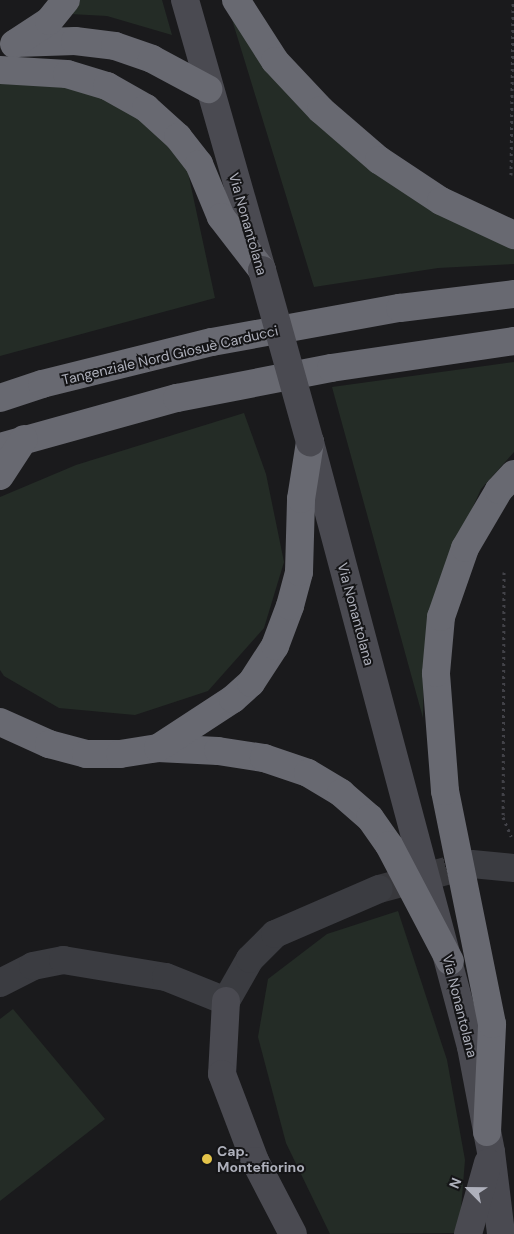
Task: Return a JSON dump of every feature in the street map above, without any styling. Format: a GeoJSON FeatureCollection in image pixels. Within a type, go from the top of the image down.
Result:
{"type":"FeatureCollection","features":[{"type":"Feature","properties":{"kind":"highway"},"geometry":{"type":"LineString","coordinates":[[8,47],[49,21],[66,0]]}},
{"type":"Feature","properties":{"kind":"highway"},"geometry":{"type":"LineString","coordinates":[[236,0],[275,61],[321,110],[379,160],[441,201],[514,235]]}},
{"type":"Feature","properties":{"kind":"highway"},"geometry":{"type":"LineString","coordinates":[[8,47],[75,41],[115,46],[152,59],[208,89]]}},
{"type":"Feature","properties":{"kind":"highway"},"geometry":{"type":"LineString","coordinates":[[0,70],[67,74],[107,86],[146,108],[178,136],[199,164],[221,217],[262,270]]}},
{"type":"Feature","properties":{"kind":"highway","name":"Tangenziale Nord Giosuè Carducci"},"geometry":{"type":"LineString","coordinates":[[0,398],[42,384],[212,342],[400,308],[514,294]]}},
{"type":"Feature","properties":{"kind":"highway"},"geometry":{"type":"LineString","coordinates":[[0,476],[12,443],[177,398],[331,368],[514,341]]}},
{"type":"Feature","properties":{"kind":"highway"},"geometry":{"type":"LineString","coordinates":[[0,381],[42,384]]}},
{"type":"Feature","properties":{"kind":"highway"},"geometry":{"type":"LineString","coordinates":[[158,748],[233,699],[251,683],[274,646],[290,606],[299,572],[301,499],[310,442]]}},
{"type":"Feature","properties":{"kind":"highway"},"geometry":{"type":"LineString","coordinates":[[489,1142],[492,1024],[445,791],[436,673],[441,617],[465,548],[499,490],[514,474]]}},
{"type":"Feature","properties":{"kind":"highway"},"geometry":{"type":"LineString","coordinates":[[0,722],[49,744],[86,754],[120,754],[158,748],[218,751],[264,758],[308,773],[341,793],[370,818],[389,845],[450,961]]}},
{"type":"Feature","properties":{"kind":"main road","name":"Via Nonantolana"},"geometry":{"type":"LineString","coordinates":[[185,0],[208,89],[262,270],[310,442],[450,961],[489,1142],[501,1234]]}},
{"type":"Feature","properties":{"kind":"main road"},"geometry":{"type":"LineString","coordinates":[[226,1001],[222,1074],[255,1160],[293,1234]]}},
{"type":"Feature","properties":{"kind":"main road"},"geometry":{"type":"LineString","coordinates":[[468,1234],[489,1142]]}},
{"type":"Feature","properties":{"kind":"street"},"geometry":{"type":"LineString","coordinates":[[472,864],[514,868]]}},
{"type":"Feature","properties":{"kind":"street"},"geometry":{"type":"LineString","coordinates":[[0,983],[33,966],[63,960],[166,977],[226,1001],[250,959],[275,934],[379,889]]}},
{"type":"Feature","properties":{"kind":"path"},"geometry":{"type":"LineString","coordinates":[[511,175],[513,0]]}},
{"type":"Feature","properties":{"kind":"path"},"geometry":{"type":"LineString","coordinates":[[504,572],[503,817],[510,836],[514,838]]}},
{"type":"Feature","properties":{"kind":"shaded area"},"geometry":{"type":"Polygon","coordinates":[[[80,0],[162,0],[172,35],[107,16],[70,14],[80,0]]]}},
{"type":"Feature","properties":{"kind":"shaded area"},"geometry":{"type":"Polygon","coordinates":[[[226,0],[381,169],[514,236],[514,264],[438,268],[314,287],[226,0]]]}},
{"type":"Feature","properties":{"kind":"shaded area"},"geometry":{"type":"Polygon","coordinates":[[[0,79],[58,80],[108,96],[147,121],[187,168],[215,298],[0,356],[0,79]]]}},
{"type":"Feature","properties":{"kind":"shaded area"},"geometry":{"type":"Polygon","coordinates":[[[514,362],[514,452],[481,489],[438,584],[424,666],[423,718],[332,387],[514,362]]]}},
{"type":"Feature","properties":{"kind":"shaded area"},"geometry":{"type":"Polygon","coordinates":[[[244,413],[266,474],[284,562],[264,628],[208,691],[135,715],[59,708],[4,676],[0,670],[0,497],[76,465],[244,413]]]}},
{"type":"Feature","properties":{"kind":"shaded area"},"geometry":{"type":"Polygon","coordinates":[[[398,911],[447,1060],[465,1160],[459,1233],[330,1234],[286,1143],[258,1037],[268,979],[327,934],[398,911]]]}},
{"type":"Feature","properties":{"kind":"shaded area"},"geometry":{"type":"Polygon","coordinates":[[[13,1009],[105,1119],[0,1201],[0,1019],[13,1009]]]}},
{"type":"Feature","properties":{"kind":"tunnel"},"geometry":{"type":"LineString","coordinates":[[379,889],[472,864]]}},
{"type":"Feature","properties":{"kind":"place","name":"Cap. Montefiorino"},"geometry":{"type":"Point","coordinates":[207,1159]}}]}
